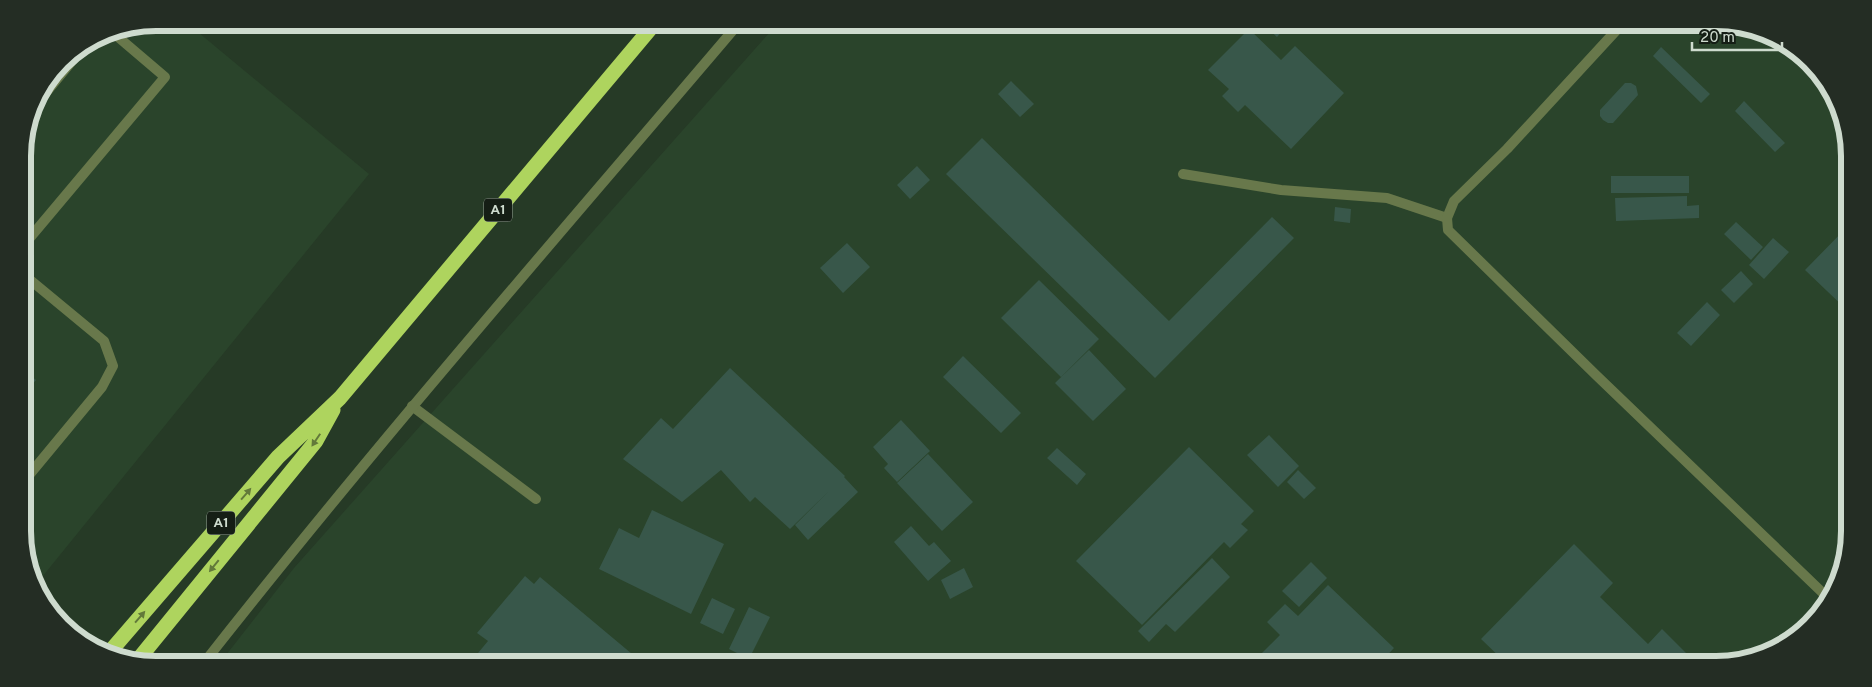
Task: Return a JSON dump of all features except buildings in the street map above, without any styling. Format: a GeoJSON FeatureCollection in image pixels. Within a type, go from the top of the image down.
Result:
{"type":"FeatureCollection","features":[{"type":"Feature","properties":{"kind":"highway","name":"A1"},"geometry":{"type":"LineString","coordinates":[[113,648],[278,457],[340,398],[648,32]]}},
{"type":"Feature","properties":{"kind":"highway","name":"A1"},"geometry":{"type":"LineString","coordinates":[[142,654],[316,441],[340,398]]}},
{"type":"Feature","properties":{"kind":"street"},"geometry":{"type":"LineString","coordinates":[[1616,31],[1507,148],[1454,201],[1447,218],[1448,230],[1824,594]]}},
{"type":"Feature","properties":{"kind":"street"},"geometry":{"type":"LineString","coordinates":[[209,656],[276,571],[412,406],[732,32]]}},
{"type":"Feature","properties":{"kind":"street"},"geometry":{"type":"LineString","coordinates":[[32,236],[166,77],[119,37]]}},
{"type":"Feature","properties":{"kind":"street"},"geometry":{"type":"LineString","coordinates":[[1183,174],[1281,190],[1387,198],[1447,218]]}},
{"type":"Feature","properties":{"kind":"street"},"geometry":{"type":"LineString","coordinates":[[31,473],[102,388],[113,366],[104,341],[32,280]]}},
{"type":"Feature","properties":{"kind":"street"},"geometry":{"type":"LineString","coordinates":[[412,406],[536,499]]}},
{"type":"Feature","properties":{"kind":"shaded area"},"geometry":{"type":"Polygon","coordinates":[[[148,32],[198,32],[369,174],[41,578],[34,555],[31,531],[32,148],[38,116],[44,101],[57,80],[74,62],[87,52],[116,38],[148,32]]]}},
{"type":"Feature","properties":{"kind":"shaded area"},"geometry":{"type":"Polygon","coordinates":[[[770,32],[1732,32],[1771,44],[1798,62],[1815,80],[1824,94],[1836,124],[1841,156],[1841,531],[1838,555],[1828,586],[1815,607],[1792,630],[1756,649],[1724,655],[225,656],[294,568],[770,32]]]}}]}
